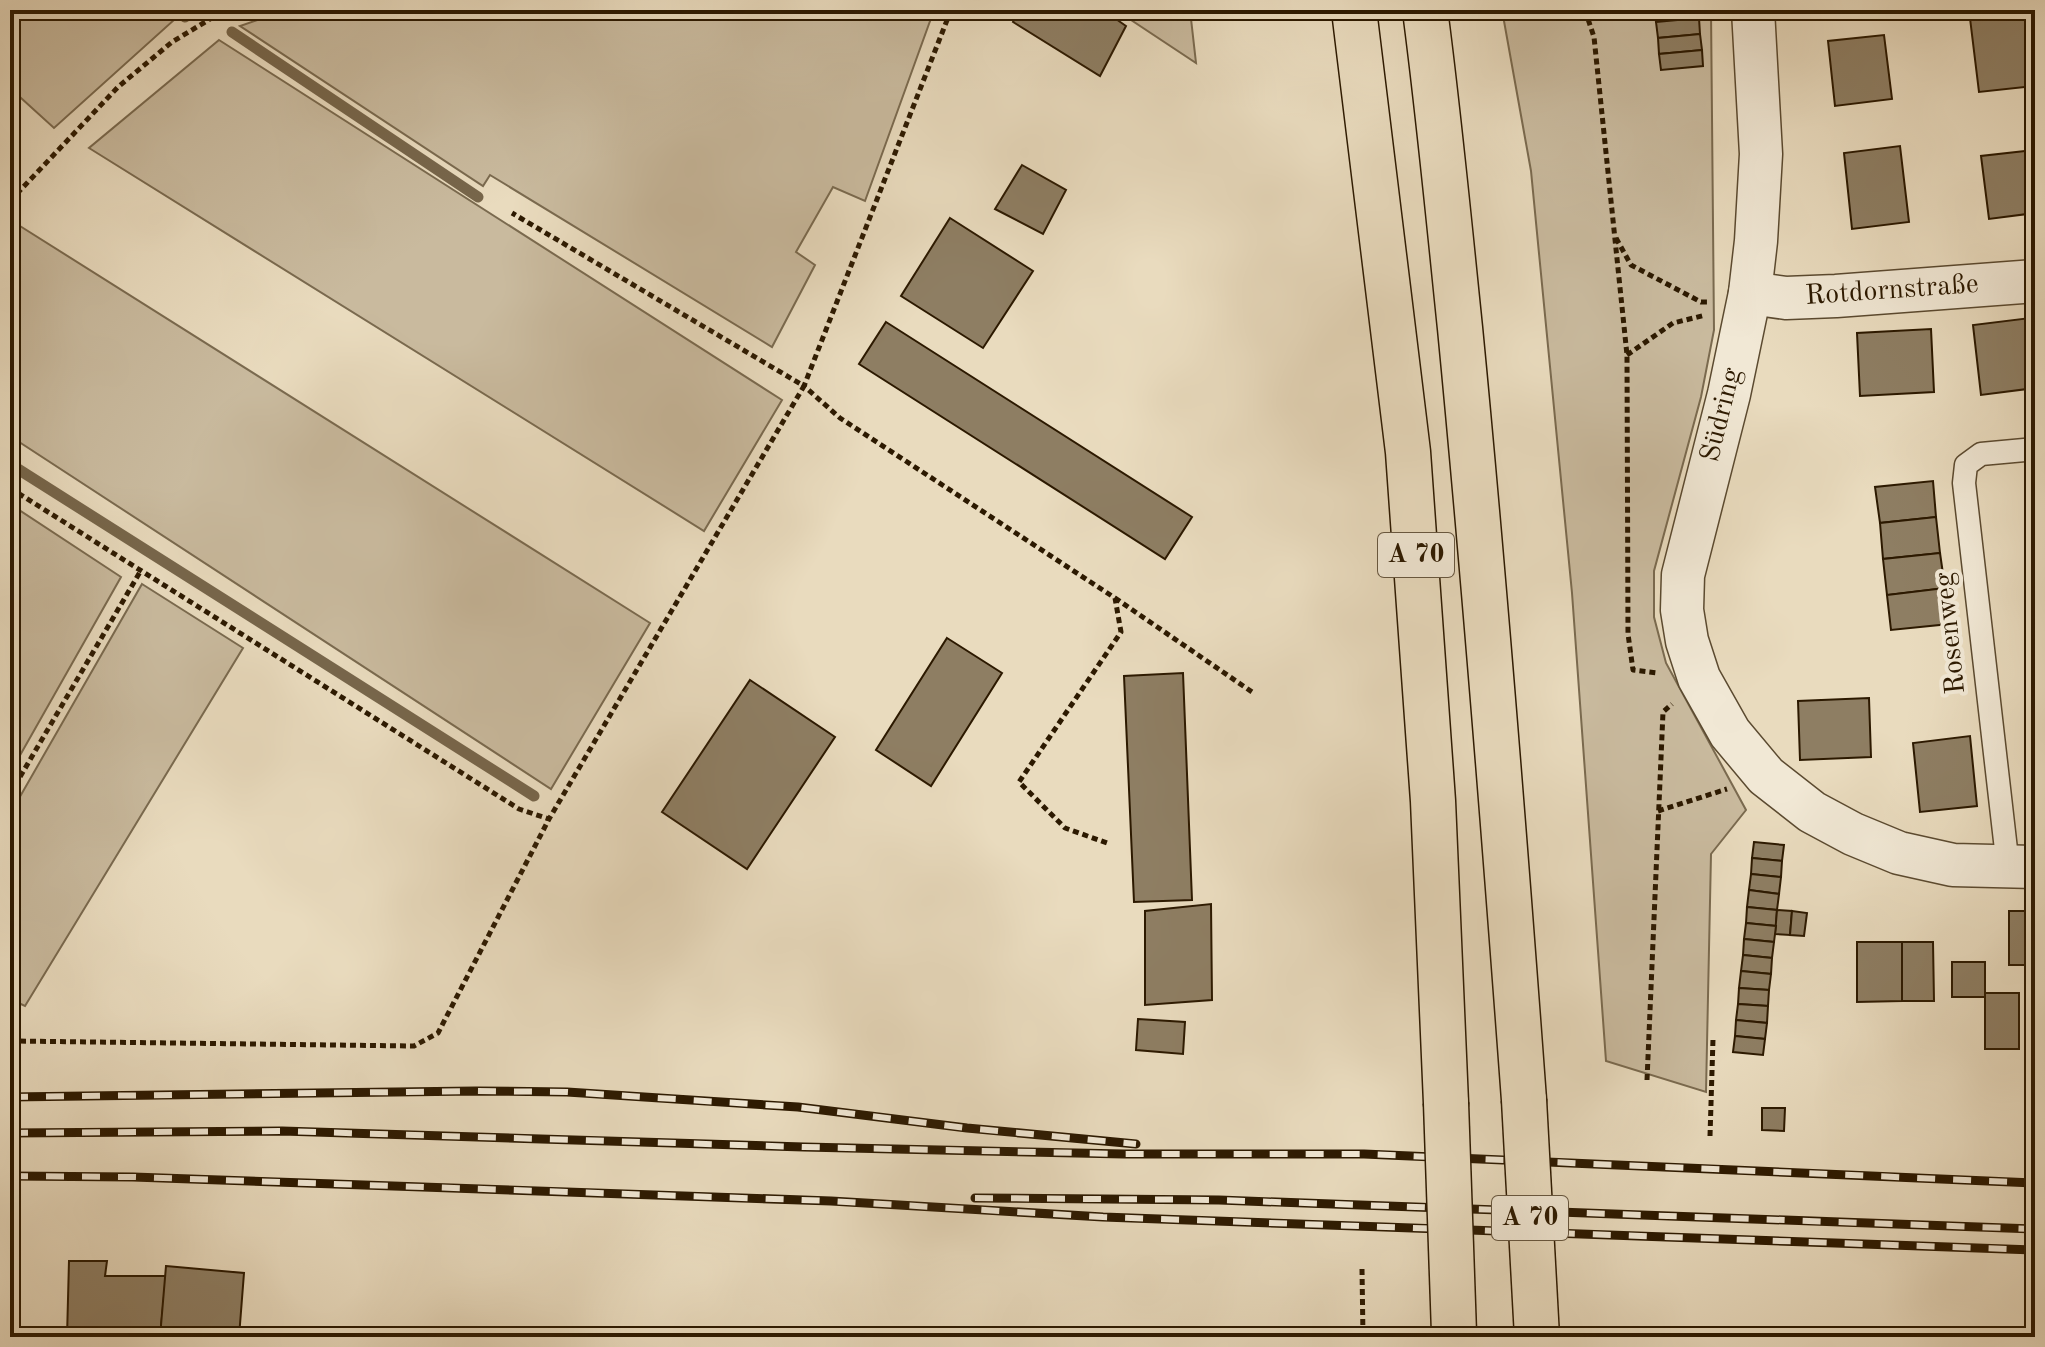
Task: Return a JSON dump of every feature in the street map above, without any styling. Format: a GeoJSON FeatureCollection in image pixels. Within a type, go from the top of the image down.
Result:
{"type":"FeatureCollection","features":[{"type":"Feature","properties":{"kind":"highway","name":"A 70"},"geometry":{"type":"LineString","coordinates":[[1354,10],[1408,452],[1433,801],[1454,1335]]}},
{"type":"Feature","properties":{"kind":"highway","name":"A 70"},"geometry":{"type":"LineString","coordinates":[[1425,10],[1471,446],[1502,802],[1524,1100],[1537,1337]]}},
{"type":"Feature","properties":{"kind":"street","name":"Südring"},"geometry":{"type":"LineString","coordinates":[[1753,10],[1761,154],[1756,241],[1749,299],[1729,394],[1683,575],[1682,610],[1687,641],[1699,678],[1730,733],[1773,783],[1812,812],[1853,834],[1899,853],[1953,865],[2021,867]]}},
{"type":"Feature","properties":{"kind":"street","name":"Rotdornstraße"},"geometry":{"type":"LineString","coordinates":[[1749,299],[1836,296],[2035,281]]}},
{"type":"Feature","properties":{"kind":"lane","name":"Rosenweg"},"geometry":{"type":"LineString","coordinates":[[2021,867],[1964,483],[1966,465],[1981,454],[2035,449]]}},
{"type":"Feature","properties":{"kind":"path"},"geometry":{"type":"LineString","coordinates":[[10,201],[118,87],[172,42],[225,10]]}},
{"type":"Feature","properties":{"kind":"path"},"geometry":{"type":"LineString","coordinates":[[10,1041],[414,1046],[438,1033],[549,819],[804,386],[951,10]]}},
{"type":"Feature","properties":{"kind":"path"},"geometry":{"type":"LineString","coordinates":[[1585,10],[1594,37],[1627,355],[1628,634],[1633,670],[1699,678]]}},
{"type":"Feature","properties":{"kind":"path"},"geometry":{"type":"LineString","coordinates":[[512,213],[804,386],[840,418],[1115,598],[1255,694]]}},
{"type":"Feature","properties":{"kind":"path"},"geometry":{"type":"LineString","coordinates":[[1613,234],[1631,265],[1701,302],[1749,299]]}},
{"type":"Feature","properties":{"kind":"path"},"geometry":{"type":"LineString","coordinates":[[1627,355],[1673,323],[1749,299]]}},
{"type":"Feature","properties":{"kind":"path"},"geometry":{"type":"LineString","coordinates":[[10,488],[519,809],[549,819]]}},
{"type":"Feature","properties":{"kind":"path"},"geometry":{"type":"LineString","coordinates":[[10,794],[140,572]]}},
{"type":"Feature","properties":{"kind":"path"},"geometry":{"type":"LineString","coordinates":[[1107,843],[1065,828],[1019,782],[1121,632],[1115,598]]}},
{"type":"Feature","properties":{"kind":"path"},"geometry":{"type":"LineString","coordinates":[[1647,1080],[1663,712],[1699,678]]}},
{"type":"Feature","properties":{"kind":"path"},"geometry":{"type":"LineString","coordinates":[[1658,811],[1773,783]]}},
{"type":"Feature","properties":{"kind":"path"},"geometry":{"type":"LineString","coordinates":[[1710,1136],[1713,1039]]}},
{"type":"Feature","properties":{"kind":"path"},"geometry":{"type":"LineString","coordinates":[[1362,1269],[1363,1337]]}},
{"type":"Feature","properties":{"kind":"shaded area"},"geometry":{"type":"Polygon","coordinates":[[[10,10],[166,10],[174,20],[54,128],[10,88],[10,10]]]}},
{"type":"Feature","properties":{"kind":"shaded area"},"geometry":{"type":"Polygon","coordinates":[[[286,10],[934,10],[865,201],[833,187],[796,252],[815,265],[772,347],[490,175],[483,186],[240,26],[286,10]]]}},
{"type":"Feature","properties":{"kind":"shaded area"},"geometry":{"type":"Polygon","coordinates":[[[1116,10],[1190,10],[1196,63],[1116,10]]]}},
{"type":"Feature","properties":{"kind":"shaded area"},"geometry":{"type":"Polygon","coordinates":[[[1502,10],[1711,10],[1714,330],[1701,397],[1654,571],[1654,617],[1666,663],[1746,810],[1711,854],[1706,1092],[1606,1061],[1572,593],[1531,171],[1502,10]]]}},
{"type":"Feature","properties":{"kind":"shaded area"},"geometry":{"type":"Polygon","coordinates":[[[219,40],[782,400],[704,531],[89,148],[219,40]]]}},
{"type":"Feature","properties":{"kind":"shaded area"},"geometry":{"type":"Polygon","coordinates":[[[12,221],[650,623],[551,789],[10,436],[12,221]]]}},
{"type":"Feature","properties":{"kind":"shaded area"},"geometry":{"type":"Polygon","coordinates":[[[10,504],[121,577],[10,773],[10,504]]]}},
{"type":"Feature","properties":{"kind":"shaded area"},"geometry":{"type":"Polygon","coordinates":[[[142,584],[243,648],[25,1006],[10,999],[10,814],[142,584]]]}},
{"type":"Feature","properties":{"kind":"building"},"geometry":{"type":"Polygon","coordinates":[[[1019,10],[1103,10],[1126,26],[1100,76],[1013,22],[1019,10]]]}},
{"type":"Feature","properties":{"kind":"building"},"geometry":{"type":"Polygon","coordinates":[[[1655,10],[1698,10],[1699,18],[1656,22],[1655,10]]]}},
{"type":"Feature","properties":{"kind":"building"},"geometry":{"type":"Polygon","coordinates":[[[1969,10],[2031,10],[2035,86],[1979,92],[1969,10]]]}},
{"type":"Feature","properties":{"kind":"building"},"geometry":{"type":"Polygon","coordinates":[[[1699,18],[1700,34],[1658,38],[1656,22],[1699,18]]]}},
{"type":"Feature","properties":{"kind":"building"},"geometry":{"type":"Polygon","coordinates":[[[1700,34],[1702,50],[1659,54],[1658,38],[1700,34]]]}},
{"type":"Feature","properties":{"kind":"building"},"geometry":{"type":"Polygon","coordinates":[[[1884,35],[1892,99],[1835,106],[1828,41],[1884,35]]]}},
{"type":"Feature","properties":{"kind":"building"},"geometry":{"type":"Polygon","coordinates":[[[1702,50],[1703,66],[1661,70],[1659,54],[1702,50]]]}},
{"type":"Feature","properties":{"kind":"building"},"geometry":{"type":"Polygon","coordinates":[[[1900,146],[1909,222],[1852,229],[1844,153],[1900,146]]]}},
{"type":"Feature","properties":{"kind":"building"},"geometry":{"type":"Polygon","coordinates":[[[2035,150],[2035,213],[1989,219],[1981,156],[2035,150]]]}},
{"type":"Feature","properties":{"kind":"building"},"geometry":{"type":"Polygon","coordinates":[[[1022,165],[1066,190],[1043,234],[995,209],[1022,165]]]}},
{"type":"Feature","properties":{"kind":"building"},"geometry":{"type":"Polygon","coordinates":[[[950,218],[1033,271],[983,348],[901,296],[950,218]]]}},
{"type":"Feature","properties":{"kind":"building"},"geometry":{"type":"Polygon","coordinates":[[[2030,318],[2035,388],[1981,395],[1973,325],[2030,318]]]}},
{"type":"Feature","properties":{"kind":"building"},"geometry":{"type":"Polygon","coordinates":[[[886,322],[1192,517],[1165,559],[859,364],[886,322]]]}},
{"type":"Feature","properties":{"kind":"building"},"geometry":{"type":"Polygon","coordinates":[[[1931,329],[1934,392],[1860,396],[1857,333],[1931,329]]]}},
{"type":"Feature","properties":{"kind":"building"},"geometry":{"type":"Polygon","coordinates":[[[1933,481],[1936,517],[1880,523],[1875,487],[1933,481]]]}},
{"type":"Feature","properties":{"kind":"building"},"geometry":{"type":"Polygon","coordinates":[[[1936,517],[1940,553],[1883,559],[1880,523],[1936,517]]]}},
{"type":"Feature","properties":{"kind":"building"},"geometry":{"type":"Polygon","coordinates":[[[1940,553],[1945,588],[1887,595],[1883,559],[1940,553]]]}},
{"type":"Feature","properties":{"kind":"building"},"geometry":{"type":"Polygon","coordinates":[[[1945,588],[1949,624],[1891,630],[1887,595],[1945,588]]]}},
{"type":"Feature","properties":{"kind":"building"},"geometry":{"type":"Polygon","coordinates":[[[947,638],[1002,673],[931,786],[876,750],[947,638]]]}},
{"type":"Feature","properties":{"kind":"building"},"geometry":{"type":"Polygon","coordinates":[[[1183,673],[1192,900],[1134,902],[1124,676],[1183,673]]]}},
{"type":"Feature","properties":{"kind":"building"},"geometry":{"type":"Polygon","coordinates":[[[750,680],[835,737],[747,869],[662,812],[750,680]]]}},
{"type":"Feature","properties":{"kind":"building"},"geometry":{"type":"Polygon","coordinates":[[[1869,698],[1871,757],[1800,760],[1798,701],[1869,698]]]}},
{"type":"Feature","properties":{"kind":"building"},"geometry":{"type":"Polygon","coordinates":[[[1970,736],[1977,806],[1920,812],[1913,743],[1970,736]]]}},
{"type":"Feature","properties":{"kind":"building"},"geometry":{"type":"Polygon","coordinates":[[[1754,842],[1784,845],[1782,861],[1752,858],[1754,842]]]}},
{"type":"Feature","properties":{"kind":"building"},"geometry":{"type":"Polygon","coordinates":[[[1752,858],[1782,861],[1781,877],[1751,874],[1752,858]]]}},
{"type":"Feature","properties":{"kind":"building"},"geometry":{"type":"Polygon","coordinates":[[[1751,874],[1781,877],[1779,894],[1749,890],[1751,874]]]}},
{"type":"Feature","properties":{"kind":"building"},"geometry":{"type":"Polygon","coordinates":[[[1749,890],[1779,894],[1777,910],[1747,907],[1749,890]]]}},
{"type":"Feature","properties":{"kind":"building"},"geometry":{"type":"Polygon","coordinates":[[[1211,904],[1212,1000],[1145,1005],[1145,911],[1211,904]]]}},
{"type":"Feature","properties":{"kind":"building"},"geometry":{"type":"Polygon","coordinates":[[[1747,907],[1777,910],[1776,926],[1746,923],[1747,907]]]}},
{"type":"Feature","properties":{"kind":"building"},"geometry":{"type":"Polygon","coordinates":[[[1777,910],[1792,911],[1790,935],[1775,934],[1777,910]]]}},
{"type":"Feature","properties":{"kind":"building"},"geometry":{"type":"Polygon","coordinates":[[[1792,911],[1807,913],[1804,936],[1790,935],[1792,911]]]}},
{"type":"Feature","properties":{"kind":"building"},"geometry":{"type":"Polygon","coordinates":[[[2009,911],[2035,911],[2035,965],[2009,965],[2009,911]]]}},
{"type":"Feature","properties":{"kind":"building"},"geometry":{"type":"Polygon","coordinates":[[[1746,923],[1776,926],[1774,942],[1744,939],[1746,923]]]}},
{"type":"Feature","properties":{"kind":"building"},"geometry":{"type":"Polygon","coordinates":[[[1744,939],[1774,942],[1772,958],[1743,955],[1744,939]]]}},
{"type":"Feature","properties":{"kind":"building"},"geometry":{"type":"Polygon","coordinates":[[[1857,942],[1902,942],[1902,1001],[1857,1002],[1857,942]]]}},
{"type":"Feature","properties":{"kind":"building"},"geometry":{"type":"Polygon","coordinates":[[[1902,942],[1933,942],[1934,1001],[1902,1001],[1902,942]]]}},
{"type":"Feature","properties":{"kind":"building"},"geometry":{"type":"Polygon","coordinates":[[[1743,955],[1772,958],[1771,974],[1741,971],[1743,955]]]}},
{"type":"Feature","properties":{"kind":"building"},"geometry":{"type":"Polygon","coordinates":[[[1952,962],[1985,962],[1985,997],[1952,997],[1952,962]]]}},
{"type":"Feature","properties":{"kind":"building"},"geometry":{"type":"Polygon","coordinates":[[[1741,971],[1771,974],[1769,990],[1739,988],[1741,971]]]}},
{"type":"Feature","properties":{"kind":"building"},"geometry":{"type":"Polygon","coordinates":[[[1739,988],[1769,990],[1768,1006],[1738,1004],[1739,988]]]}},
{"type":"Feature","properties":{"kind":"building"},"geometry":{"type":"Polygon","coordinates":[[[1985,993],[2019,993],[2019,1049],[1985,1049],[1985,993]]]}},
{"type":"Feature","properties":{"kind":"building"},"geometry":{"type":"Polygon","coordinates":[[[1738,1004],[1768,1006],[1767,1023],[1736,1020],[1738,1004]]]}},
{"type":"Feature","properties":{"kind":"building"},"geometry":{"type":"Polygon","coordinates":[[[1138,1019],[1185,1022],[1183,1054],[1136,1050],[1138,1019]]]}},
{"type":"Feature","properties":{"kind":"building"},"geometry":{"type":"Polygon","coordinates":[[[1736,1020],[1767,1023],[1765,1039],[1735,1036],[1736,1020]]]}},
{"type":"Feature","properties":{"kind":"building"},"geometry":{"type":"Polygon","coordinates":[[[1735,1036],[1765,1039],[1763,1055],[1733,1052],[1735,1036]]]}},
{"type":"Feature","properties":{"kind":"building"},"geometry":{"type":"Polygon","coordinates":[[[1762,1108],[1785,1108],[1784,1131],[1762,1130],[1762,1108]]]}},
{"type":"Feature","properties":{"kind":"building"},"geometry":{"type":"Polygon","coordinates":[[[69,1261],[107,1261],[105,1276],[166,1276],[160,1337],[67,1337],[69,1261]]]}},
{"type":"Feature","properties":{"kind":"building"},"geometry":{"type":"Polygon","coordinates":[[[166,1266],[244,1273],[239,1337],[160,1337],[166,1266]]]}},
{"type":"Feature","properties":{"kind":"waterway"},"geometry":{"type":"LineString","coordinates":[[180,10],[185,17]]}},
{"type":"Feature","properties":{"kind":"waterway"},"geometry":{"type":"LineString","coordinates":[[232,32],[478,197]]}},
{"type":"Feature","properties":{"kind":"waterway"},"geometry":{"type":"LineString","coordinates":[[10,464],[534,796]]}},
{"type":"Feature","properties":{"kind":"railway"},"geometry":{"type":"LineString","coordinates":[[10,1097],[567,1092],[798,1107],[967,1128],[1136,1144]]}},
{"type":"Feature","properties":{"kind":"railway"},"geometry":{"type":"LineString","coordinates":[[10,1133],[282,1131],[1124,1154],[1364,1154],[2035,1183]]}},
{"type":"Feature","properties":{"kind":"railway"},"geometry":{"type":"LineString","coordinates":[[10,1176],[133,1177],[831,1201],[1103,1217],[2035,1250]]}},
{"type":"Feature","properties":{"kind":"railway"},"geometry":{"type":"LineString","coordinates":[[975,1198],[1219,1200],[2035,1229]]}}]}
